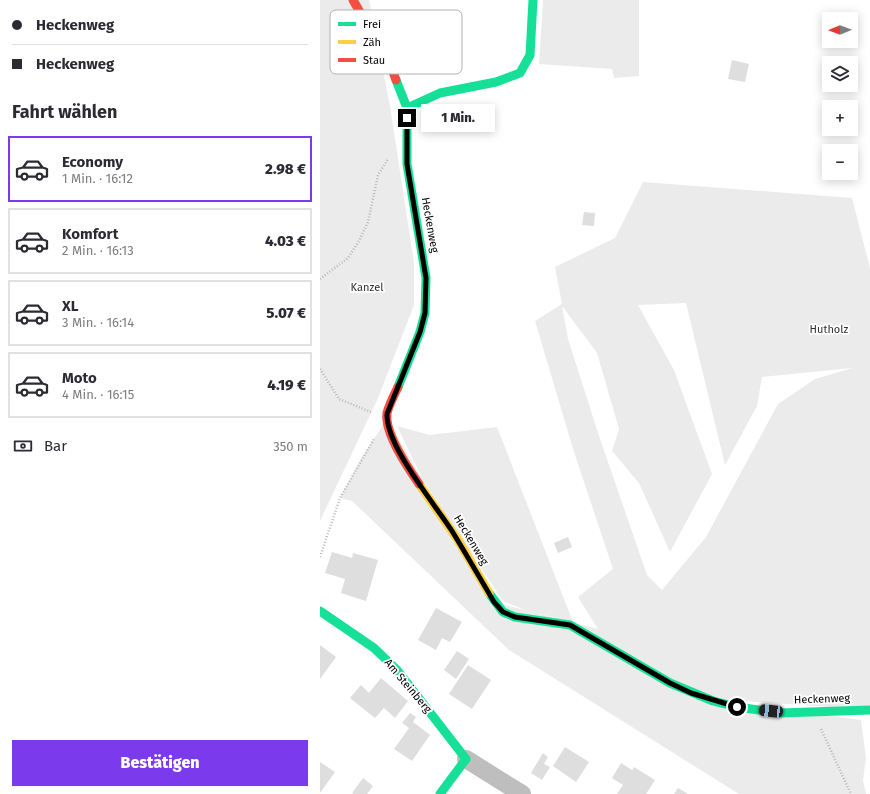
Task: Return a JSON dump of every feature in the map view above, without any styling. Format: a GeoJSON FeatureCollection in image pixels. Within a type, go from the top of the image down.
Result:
{"type":"FeatureCollection","features":[{"type":"Feature","properties":{"kind":"street","name":"Heckenweg"},"geometry":{"type":"LineString","coordinates":[[353,0],[359,10]]}},
{"type":"Feature","properties":{"kind":"street"},"geometry":{"type":"LineString","coordinates":[[407,108],[440,93],[513,78],[520,73],[530,55],[533,0]]}},
{"type":"Feature","properties":{"kind":"street","name":"Heckenweg"},"geometry":{"type":"LineString","coordinates":[[394,74],[407,108],[407,164],[426,278],[425,313],[420,332],[387,414],[387,419],[393,441],[452,531],[494,602],[503,612],[515,617],[570,625],[670,683],[713,701],[737,707],[780,712],[870,710]]}},
{"type":"Feature","properties":{"kind":"street","name":"Am Steinberg"},"geometry":{"type":"LineString","coordinates":[[320,612],[374,648],[397,670],[466,759],[522,794]]}},
{"type":"Feature","properties":{"kind":"street"},"geometry":{"type":"LineString","coordinates":[[440,794],[466,759]]}},
{"type":"Feature","properties":{"kind":"path"},"geometry":{"type":"LineString","coordinates":[[320,279],[348,258],[359,241],[368,222],[378,174],[390,155]]}},
{"type":"Feature","properties":{"kind":"path"},"geometry":{"type":"LineString","coordinates":[[320,369],[340,398],[387,419],[362,457],[340,498],[320,557]]}},
{"type":"Feature","properties":{"kind":"path"},"geometry":{"type":"LineString","coordinates":[[808,711],[815,716],[851,794]]}},
{"type":"Feature","properties":{"kind":"green space","name":"Kanzel"},"geometry":{"type":"Polygon","coordinates":[[[320,0],[369,0],[371,10],[330,10],[330,74],[384,74],[414,263],[414,305],[378,398],[320,521],[320,0]]]}},
{"type":"Feature","properties":{"kind":"green space"},"geometry":{"type":"Polygon","coordinates":[[[543,0],[639,0],[639,76],[614,78],[612,69],[539,64],[543,0]]]}},
{"type":"Feature","properties":{"kind":"green space","name":"Hutholz"},"geometry":{"type":"Polygon","coordinates":[[[643,182],[852,198],[870,268],[870,710],[686,697],[861,720],[866,758],[863,780],[866,794],[739,794],[509,650],[352,501],[340,498],[362,457],[387,419],[494,602],[598,629],[578,597],[613,569],[574,452],[535,321],[562,304],[555,267],[615,238],[643,182]],[[686,303],[638,305],[674,370],[712,474],[670,552],[639,483],[612,451],[619,429],[597,353],[562,306],[568,339],[599,436],[647,575],[662,590],[706,537],[778,404],[815,379],[852,368],[762,377],[757,406],[725,465],[686,303]]]}},
{"type":"Feature","properties":{"kind":"green space"},"geometry":{"type":"Polygon","coordinates":[[[397,426],[430,435],[497,427],[573,622],[527,611],[503,601],[423,480],[397,426]]]}},
{"type":"Feature","properties":{"kind":"building"},"geometry":{"type":"Polygon","coordinates":[[[732,60],[749,64],[745,82],[728,79],[732,60]]]}},
{"type":"Feature","properties":{"kind":"building"},"geometry":{"type":"Polygon","coordinates":[[[584,212],[595,213],[594,226],[582,225],[584,212]]]}},
{"type":"Feature","properties":{"kind":"building"},"geometry":{"type":"Polygon","coordinates":[[[568,537],[572,547],[558,553],[554,543],[568,537]]]}},
{"type":"Feature","properties":{"kind":"building"},"geometry":{"type":"Polygon","coordinates":[[[332,552],[352,558],[353,553],[378,560],[366,601],[341,593],[345,579],[325,573],[332,552]]]}},
{"type":"Feature","properties":{"kind":"building"},"geometry":{"type":"Polygon","coordinates":[[[436,608],[462,622],[450,642],[442,638],[436,650],[418,640],[436,608]]]}},
{"type":"Feature","properties":{"kind":"building"},"geometry":{"type":"Polygon","coordinates":[[[320,645],[336,657],[320,679],[320,645]]]}},
{"type":"Feature","properties":{"kind":"building"},"geometry":{"type":"Polygon","coordinates":[[[457,651],[469,659],[456,679],[444,670],[457,651]]]}},
{"type":"Feature","properties":{"kind":"building"},"geometry":{"type":"Polygon","coordinates":[[[468,665],[491,680],[472,709],[449,694],[468,665]]]}},
{"type":"Feature","properties":{"kind":"building"},"geometry":{"type":"Polygon","coordinates":[[[381,678],[408,701],[395,718],[384,708],[375,718],[350,698],[361,685],[369,693],[381,678]]]}},
{"type":"Feature","properties":{"kind":"building"},"geometry":{"type":"Polygon","coordinates":[[[410,713],[416,717],[413,722],[430,735],[412,761],[394,749],[409,728],[402,723],[410,713]]]}},
{"type":"Feature","properties":{"kind":"building"},"geometry":{"type":"Polygon","coordinates":[[[565,747],[589,762],[576,782],[553,766],[565,747]]]}},
{"type":"Feature","properties":{"kind":"building"},"geometry":{"type":"Polygon","coordinates":[[[543,753],[548,757],[544,764],[550,767],[542,780],[531,773],[543,753]]]}},
{"type":"Feature","properties":{"kind":"building"},"geometry":{"type":"Polygon","coordinates":[[[320,762],[335,772],[320,793],[320,762]]]}},
{"type":"Feature","properties":{"kind":"building"},"geometry":{"type":"Polygon","coordinates":[[[621,763],[632,770],[634,767],[655,780],[646,794],[617,794],[623,785],[612,778],[621,763]]]}},
{"type":"Feature","properties":{"kind":"building"},"geometry":{"type":"Polygon","coordinates":[[[363,778],[373,786],[367,794],[352,793],[363,778]]]}},
{"type":"Feature","properties":{"kind":"building"},"geometry":{"type":"Polygon","coordinates":[[[678,788],[688,794],[674,794],[678,788]]]}},
{"type":"Feature","properties":{"kind":"traffic: fast"},"geometry":{"type":"LineString","coordinates":[[407,108],[440,93],[496,82],[520,73],[530,55],[533,0]]}},
{"type":"Feature","properties":{"kind":"traffic: fast"},"geometry":{"type":"LineString","coordinates":[[396,80],[407,108],[407,164],[426,278],[425,313],[420,332],[398,387]]}},
{"type":"Feature","properties":{"kind":"traffic: fast"},"geometry":{"type":"LineString","coordinates":[[489,593],[503,612],[515,617],[570,625],[670,683],[713,701],[737,707],[780,713],[870,710]]}},
{"type":"Feature","properties":{"kind":"traffic: fast"},"geometry":{"type":"LineString","coordinates":[[320,611],[374,648],[397,670],[466,759],[440,794]]}},
{"type":"Feature","properties":{"kind":"traffic: slow"},"geometry":{"type":"LineString","coordinates":[[419,484],[458,540],[489,593]]}},
{"type":"Feature","properties":{"kind":"traffic: jam"},"geometry":{"type":"LineString","coordinates":[[353,0],[359,10]]}},
{"type":"Feature","properties":{"kind":"traffic: jam"},"geometry":{"type":"LineString","coordinates":[[394,74],[396,80]]}},
{"type":"Feature","properties":{"kind":"traffic: jam"},"geometry":{"type":"LineString","coordinates":[[398,387],[387,413],[387,421],[389,430],[398,450],[419,484]]}},
{"type":"Feature","properties":{"kind":"route"},"geometry":{"type":"LineString","coordinates":[[407,118],[407,164],[426,278],[425,313],[420,332],[387,414],[387,424],[393,441],[452,531],[494,602],[503,612],[515,617],[570,625],[670,683],[713,701],[737,707]]}}]}
